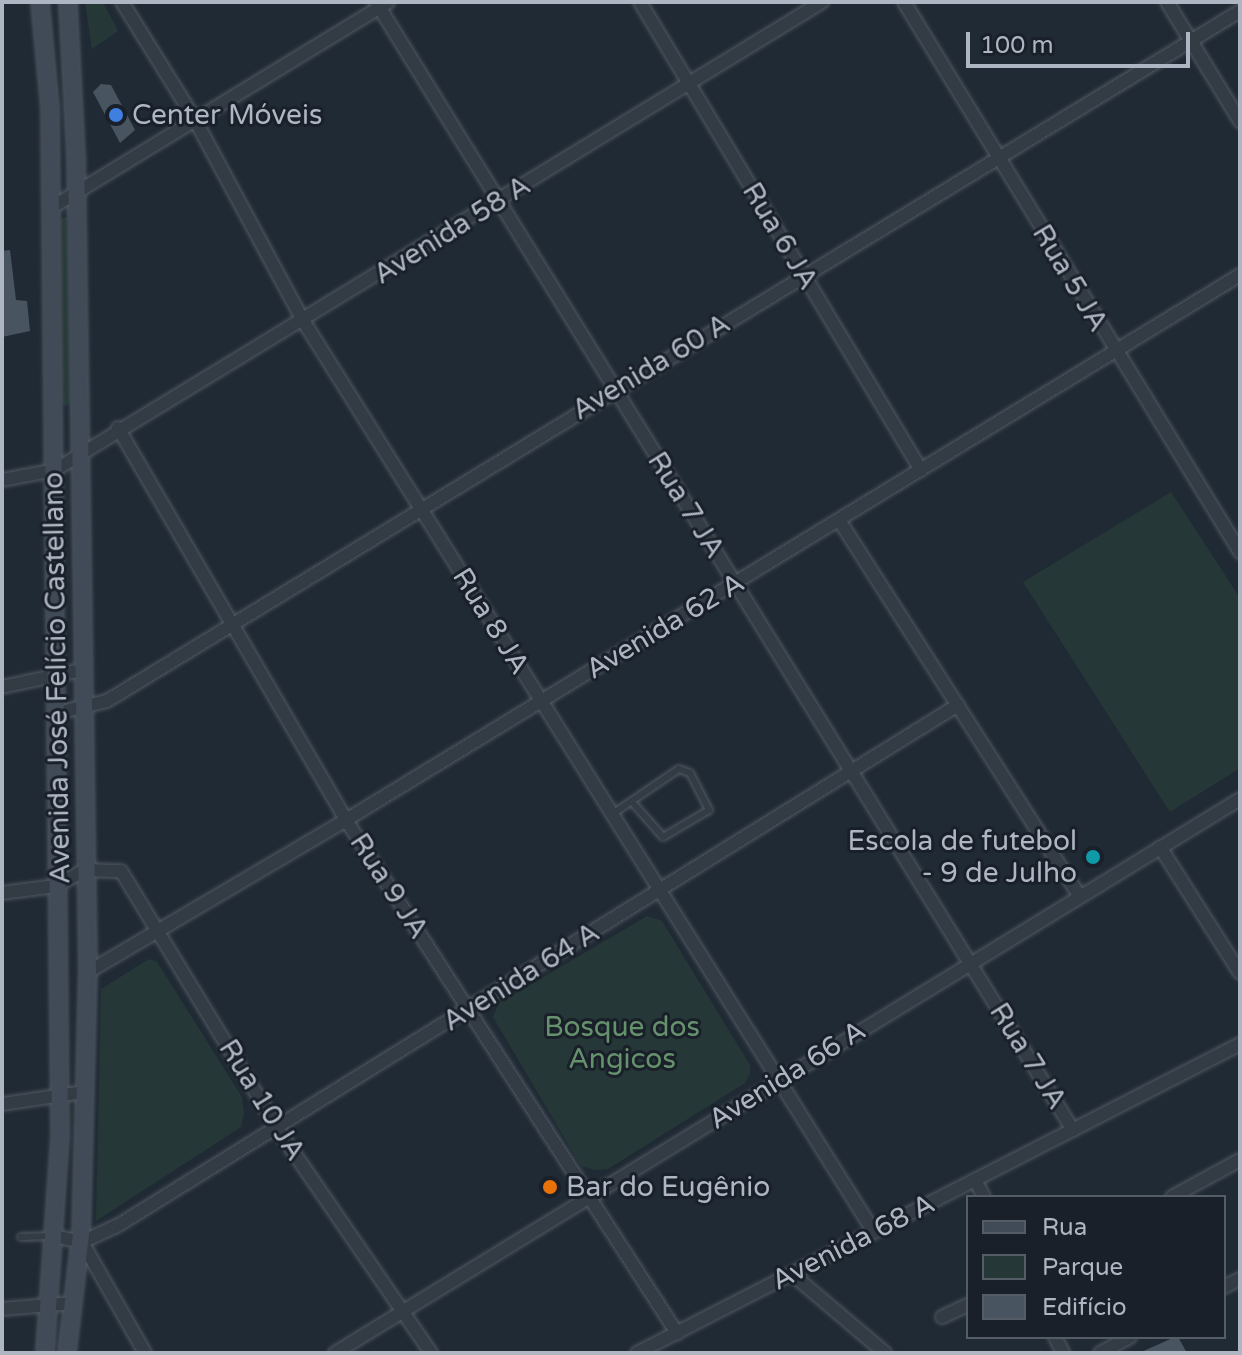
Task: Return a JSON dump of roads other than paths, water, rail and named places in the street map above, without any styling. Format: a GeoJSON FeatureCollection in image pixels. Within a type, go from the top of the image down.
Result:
{"type":"FeatureCollection","features":[{"type":"Feature","properties":{"kind":"main road","name":"Avenida José Felício Castellano"},"geometry":{"type":"LineString","coordinates":[[40,2],[51,208],[59,1096],[51,1302],[45,1353]]}},
{"type":"Feature","properties":{"kind":"main road","name":"Avenida José Felício Castellano"},"geometry":{"type":"LineString","coordinates":[[67,1353],[81,1242],[88,972],[86,707],[82,670],[75,198],[68,2]]}},
{"type":"Feature","properties":{"kind":"street","name":"Rua 8 JA"},"geometry":{"type":"LineString","coordinates":[[122,2],[194,118],[304,322],[874,1232]]}},
{"type":"Feature","properties":{"kind":"street","name":"Rua 6 JA"},"geometry":{"type":"LineString","coordinates":[[640,2],[921,470]]}},
{"type":"Feature","properties":{"kind":"street","name":"Avenida 58 A"},"geometry":{"type":"LineString","coordinates":[[55,470],[118,428],[304,322],[822,2]]}},
{"type":"Feature","properties":{"kind":"street","name":"Rua 5 JA"},"geometry":{"type":"LineString","coordinates":[[904,2],[1114,352],[1238,545]]}},
{"type":"Feature","properties":{"kind":"street"},"geometry":{"type":"LineString","coordinates":[[1167,2],[1240,121]]}},
{"type":"Feature","properties":{"kind":"street"},"geometry":{"type":"LineString","coordinates":[[51,208],[75,198],[194,118],[381,4]]}},
{"type":"Feature","properties":{"kind":"street","name":"Rua 7 JA"},"geometry":{"type":"LineString","coordinates":[[381,4],[614,389],[1073,1130]]}},
{"type":"Feature","properties":{"kind":"street","name":"Avenida 60 A"},"geometry":{"type":"LineString","coordinates":[[57,713],[107,701],[614,389],[1240,11]]}},
{"type":"Feature","properties":{"kind":"street","name":"Avenida 62 A"},"geometry":{"type":"LineString","coordinates":[[88,972],[543,701],[1240,275]]}},
{"type":"Feature","properties":{"kind":"street","name":"Rua 9 JA"},"geometry":{"type":"LineString","coordinates":[[118,428],[346,820],[469,1009],[586,1199],[677,1333]]}},
{"type":"Feature","properties":{"kind":"street"},"geometry":{"type":"LineString","coordinates":[[2,480],[55,470]]}},
{"type":"Feature","properties":{"kind":"street"},"geometry":{"type":"LineString","coordinates":[[839,520],[1079,896]]}},
{"type":"Feature","properties":{"kind":"street"},"geometry":{"type":"LineString","coordinates":[[2,687],[82,670]]}},
{"type":"Feature","properties":{"kind":"street","name":"Avenida 64 A"},"geometry":{"type":"LineString","coordinates":[[81,1242],[277,1128],[958,705]]}},
{"type":"Feature","properties":{"kind":"street","name":"Avenida 66 A"},"geometry":{"type":"LineString","coordinates":[[335,1353],[1240,799]]}},
{"type":"Feature","properties":{"kind":"street"},"geometry":{"type":"LineString","coordinates":[[1160,847],[1240,973]]}},
{"type":"Feature","properties":{"kind":"street"},"geometry":{"type":"LineString","coordinates":[[2,893],[56,886],[85,870]]}},
{"type":"Feature","properties":{"kind":"street","name":"Rua 10 JA"},"geometry":{"type":"LineString","coordinates":[[85,870],[121,871],[277,1128],[431,1353]]}},
{"type":"Feature","properties":{"kind":"street","name":"Avenida 68 A"},"geometry":{"type":"LineString","coordinates":[[637,1353],[1240,1044]]}},
{"type":"Feature","properties":{"kind":"street"},"geometry":{"type":"LineString","coordinates":[[2,1104],[84,1092]]}},
{"type":"Feature","properties":{"kind":"street"},"geometry":{"type":"LineString","coordinates":[[1176,1195],[1240,1160]]}},
{"type":"Feature","properties":{"kind":"street"},"geometry":{"type":"LineString","coordinates":[[975,1180],[983,1195]]}},
{"type":"Feature","properties":{"kind":"street"},"geometry":{"type":"LineString","coordinates":[[54,1236],[81,1242],[145,1353]]}},
{"type":"Feature","properties":{"kind":"street"},"geometry":{"type":"LineString","coordinates":[[792,1274],[885,1353]]}},
{"type":"Feature","properties":{"kind":"street"},"geometry":{"type":"LineString","coordinates":[[2,1309],[51,1302],[73,1303]]}},
{"type":"Feature","properties":{"kind":"street"},"geometry":{"type":"LineString","coordinates":[[942,1317],[966,1306]]}},
{"type":"Feature","properties":{"kind":"street"},"geometry":{"type":"LineString","coordinates":[[1100,1353],[1126,1339]]}},
{"type":"Feature","properties":{"kind":"lane"},"geometry":{"type":"LineString","coordinates":[[611,815],[658,781],[685,769],[709,810],[663,837],[632,802]]}},
{"type":"Feature","properties":{"kind":"lane"},"geometry":{"type":"LineString","coordinates":[[21,1237],[54,1236]]}},
{"type":"Feature","properties":{"kind":"place","name":"Center Móveis"},"geometry":{"type":"Point","coordinates":[116,115]}},
{"type":"Feature","properties":{"kind":"place","name":"Escola de futebol - 9 de Julho"},"geometry":{"type":"Point","coordinates":[1093,857]}},
{"type":"Feature","properties":{"kind":"place","name":"Bar do Eugênio"},"geometry":{"type":"Point","coordinates":[550,1187]}},
{"type":"Feature","properties":{"kind":"park label","name":"Bosque dos Angicos"},"geometry":{"type":"Point","coordinates":[622,1043]}}]}
